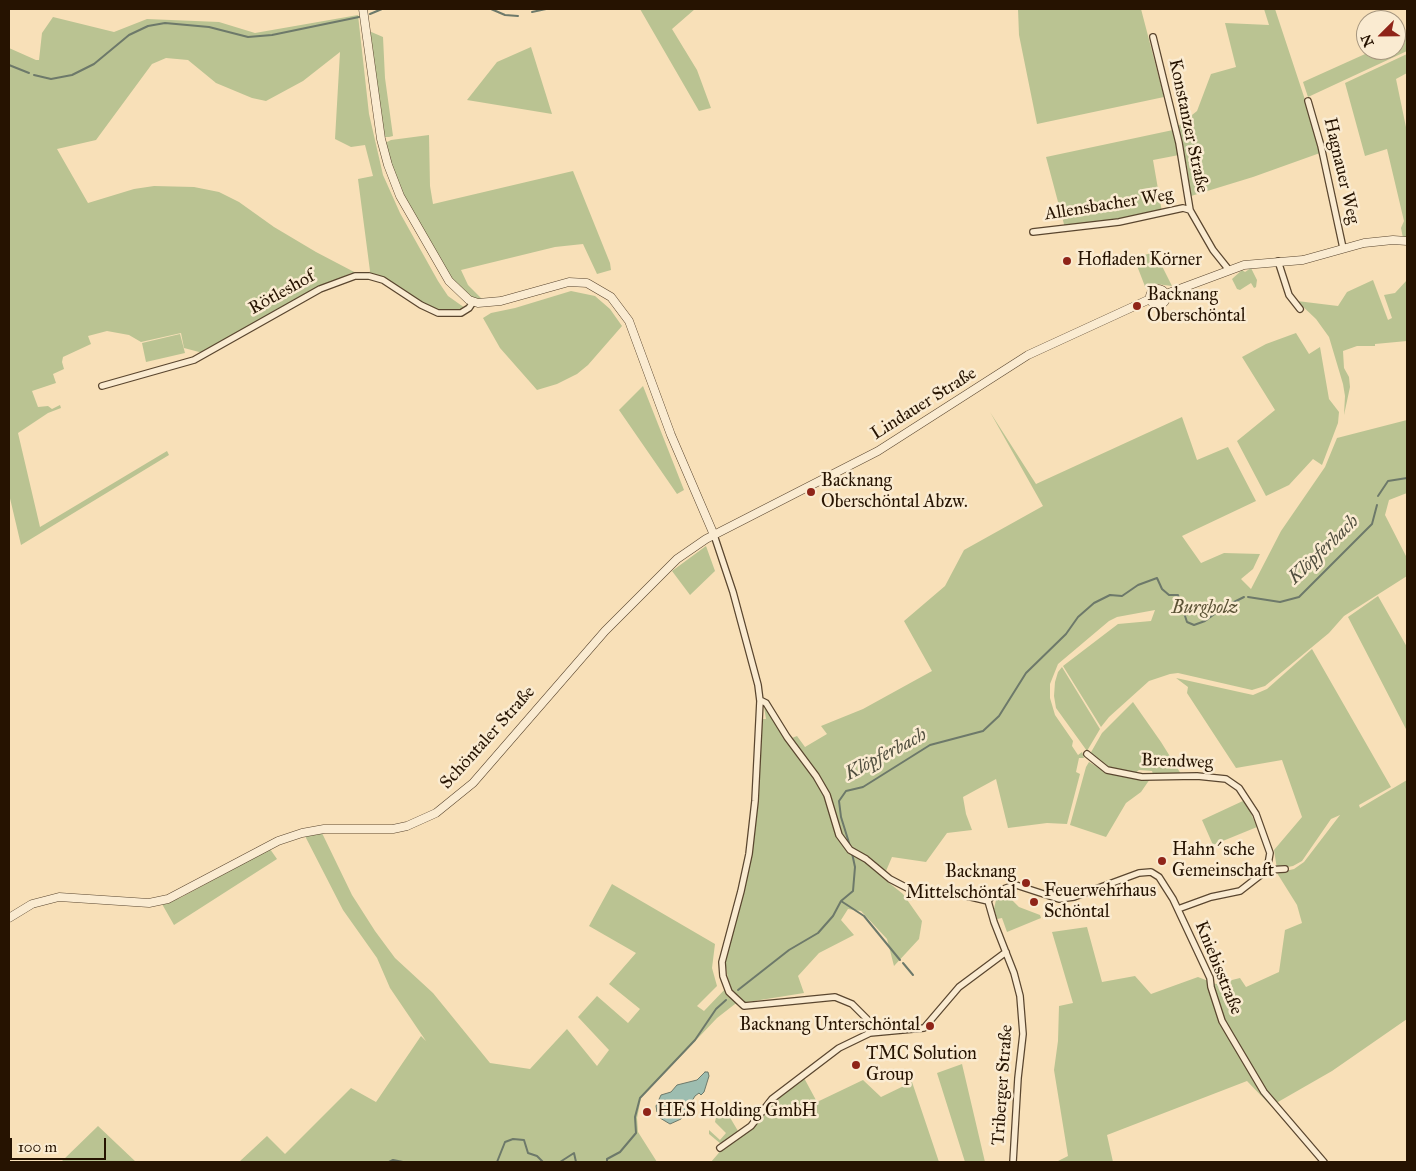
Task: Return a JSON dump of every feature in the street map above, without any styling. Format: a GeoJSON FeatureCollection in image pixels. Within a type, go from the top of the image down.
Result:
{"type":"FeatureCollection","features":[{"type":"Feature","properties":{"kind":"street"},"geometry":{"type":"LineString","coordinates":[[363,9],[381,139],[388,165],[400,196],[449,281],[458,291],[473,302],[501,302],[569,282],[587,283],[611,297],[628,321],[671,435],[714,535],[733,592],[760,700],[756,802],[742,891],[722,962],[726,984],[734,998],[744,1006],[826,996],[843,999],[852,1004],[880,1032]]}},
{"type":"Feature","properties":{"kind":"street","name":"Konstanzer Straße"},"geometry":{"type":"LineString","coordinates":[[1153,37],[1179,143],[1190,210],[1213,250],[1229,270]]}},
{"type":"Feature","properties":{"kind":"street","name":"Hagnauer Weg"},"geometry":{"type":"LineString","coordinates":[[1308,101],[1321,146],[1342,248]]}},
{"type":"Feature","properties":{"kind":"street","name":"Allensbacher Weg"},"geometry":{"type":"LineString","coordinates":[[1034,232],[1119,222],[1183,208],[1190,210]]}},
{"type":"Feature","properties":{"kind":"street","name":"Lindauer Straße"},"geometry":{"type":"LineString","coordinates":[[1166,294],[1244,265],[1303,260],[1342,248],[1378,242],[1407,241]]}},
{"type":"Feature","properties":{"kind":"street"},"geometry":{"type":"LineString","coordinates":[[1278,261],[1289,295],[1300,309]]}},
{"type":"Feature","properties":{"kind":"street","name":"Rötleshof"},"geometry":{"type":"LineString","coordinates":[[102,386],[194,360],[320,289],[355,276],[368,276],[383,280],[421,306],[438,313],[461,313],[469,308],[473,302]]}},
{"type":"Feature","properties":{"kind":"street","name":"Lindauer Straße"},"geometry":{"type":"LineString","coordinates":[[1150,299],[1150,295],[1155,290],[1161,290],[1166,294]]}},
{"type":"Feature","properties":{"kind":"street","name":"Lindauer Straße"},"geometry":{"type":"LineString","coordinates":[[1150,299],[1154,304],[1161,305],[1166,301],[1166,294]]}},
{"type":"Feature","properties":{"kind":"street","name":"Lindauer Straße"},"geometry":{"type":"LineString","coordinates":[[714,535],[878,451],[1028,355],[1150,299]]}},
{"type":"Feature","properties":{"kind":"street","name":"Schöntaler Straße"},"geometry":{"type":"LineString","coordinates":[[9,918],[32,904],[59,897],[148,902],[161,901],[176,897],[278,841],[302,833],[324,829],[393,829],[407,826],[436,813],[473,783],[556,686],[668,566],[714,535]]}},
{"type":"Feature","properties":{"kind":"street"},"geometry":{"type":"LineString","coordinates":[[760,700],[766,703],[787,737],[816,776],[827,795],[840,835],[850,850],[878,868],[890,879],[915,892],[954,893],[988,901]]}},
{"type":"Feature","properties":{"kind":"street","name":"Brendweg"},"geometry":{"type":"LineString","coordinates":[[1087,754],[1107,770],[1142,777],[1197,776],[1226,779],[1239,788],[1256,814],[1270,853],[1267,870]]}},
{"type":"Feature","properties":{"kind":"street"},"geometry":{"type":"LineString","coordinates":[[1178,909],[1211,897],[1240,890],[1267,870],[1285,870]]}},
{"type":"Feature","properties":{"kind":"street","name":"Kniebisstraße"},"geometry":{"type":"LineString","coordinates":[[988,901],[992,896],[1016,885],[1059,899],[1074,898],[1139,873],[1152,872],[1160,877],[1178,909],[1210,978],[1222,1021],[1264,1092],[1324,1162]]}},
{"type":"Feature","properties":{"kind":"street","name":"Triberger Straße"},"geometry":{"type":"LineString","coordinates":[[988,901],[1020,996],[1024,1034],[1018,1078],[1013,1162]]}},
{"type":"Feature","properties":{"kind":"street"},"geometry":{"type":"LineString","coordinates":[[720,1148],[750,1126],[772,1099],[839,1048],[854,1039],[880,1032],[924,1028],[959,987],[1006,952]]}},
{"type":"Feature","properties":{"kind":"green space"},"geometry":{"type":"Polygon","coordinates":[[[640,9],[695,9],[672,29],[697,70],[711,108],[699,111],[640,9]]]}},
{"type":"Feature","properties":{"kind":"green space"},"geometry":{"type":"Polygon","coordinates":[[[1018,9],[1141,9],[1164,97],[1037,124],[1019,35],[1018,9]]]}},
{"type":"Feature","properties":{"kind":"green space"},"geometry":{"type":"Polygon","coordinates":[[[1264,9],[1275,9],[1316,133],[1320,153],[1253,177],[1191,196],[1187,167],[1177,127],[1197,111],[1211,74],[1236,67],[1225,23],[1269,25],[1264,9]]]}},
{"type":"Feature","properties":{"kind":"green space"},"geometry":{"type":"Polygon","coordinates":[[[358,15],[369,114],[383,175],[400,213],[438,281],[448,296],[465,308],[462,311],[437,311],[369,274],[358,179],[373,176],[365,145],[351,147],[335,139],[340,52],[303,81],[266,101],[252,98],[216,83],[188,60],[166,58],[152,64],[96,140],[57,149],[88,203],[134,189],[154,186],[194,187],[219,192],[239,202],[274,227],[316,252],[358,274],[351,273],[300,297],[203,353],[184,348],[181,333],[141,342],[129,335],[107,331],[88,336],[91,344],[63,357],[64,369],[53,374],[56,383],[32,391],[38,407],[48,406],[52,409],[60,405],[61,408],[48,413],[18,433],[40,527],[167,451],[169,455],[21,545],[9,494],[9,48],[39,60],[42,33],[53,17],[114,32],[147,19],[219,22],[255,33],[358,15]]]}},
{"type":"Feature","properties":{"kind":"green space"},"geometry":{"type":"Polygon","coordinates":[[[369,31],[383,37],[385,78],[393,136],[389,137],[384,137],[369,31]]]}},
{"type":"Feature","properties":{"kind":"green space"},"geometry":{"type":"Polygon","coordinates":[[[1406,35],[1407,35],[1406,51],[1406,35]]]}},
{"type":"Feature","properties":{"kind":"green space"},"geometry":{"type":"Polygon","coordinates":[[[531,47],[552,114],[467,100],[497,62],[531,47]]]}},
{"type":"Feature","properties":{"kind":"green space"},"geometry":{"type":"Polygon","coordinates":[[[1406,54],[1407,73],[1396,79],[1407,132],[1407,238],[1403,238],[1401,228],[1404,221],[1387,149],[1365,156],[1345,83],[1394,60],[1406,60],[1406,54]]]}},
{"type":"Feature","properties":{"kind":"green space"},"geometry":{"type":"Polygon","coordinates":[[[1356,58],[1356,60],[1388,60],[1308,97],[1303,82],[1356,58]]]}},
{"type":"Feature","properties":{"kind":"green space"},"geometry":{"type":"Polygon","coordinates":[[[1173,130],[1179,155],[1153,160],[1162,212],[1065,228],[1046,157],[1173,130]]]}},
{"type":"Feature","properties":{"kind":"green space"},"geometry":{"type":"Polygon","coordinates":[[[429,135],[430,186],[433,204],[573,171],[610,263],[611,270],[597,274],[583,244],[555,247],[461,270],[468,285],[481,298],[488,300],[473,299],[455,285],[403,194],[395,179],[385,143],[391,140],[429,135]]]}},
{"type":"Feature","properties":{"kind":"green space"},"geometry":{"type":"Polygon","coordinates":[[[1155,252],[1172,286],[1156,284],[1146,289],[1134,258],[1155,252]]]}},
{"type":"Feature","properties":{"kind":"green space"},"geometry":{"type":"Polygon","coordinates":[[[1251,268],[1257,280],[1256,287],[1254,288],[1251,283],[1240,290],[1237,289],[1232,279],[1242,270],[1245,272],[1251,268]]]}},
{"type":"Feature","properties":{"kind":"green space"},"geometry":{"type":"Polygon","coordinates":[[[1373,280],[1388,320],[1392,318],[1384,295],[1395,293],[1407,280],[1407,341],[1375,344],[1375,346],[1357,346],[1343,351],[1344,368],[1349,377],[1350,387],[1344,415],[1345,396],[1343,384],[1329,337],[1316,319],[1297,301],[1338,306],[1347,292],[1373,280]]]}},
{"type":"Feature","properties":{"kind":"green space"},"geometry":{"type":"Polygon","coordinates":[[[571,291],[595,296],[610,309],[622,326],[588,365],[577,374],[557,384],[537,390],[500,348],[483,318],[491,313],[515,308],[571,291]]]}},
{"type":"Feature","properties":{"kind":"green space"},"geometry":{"type":"Polygon","coordinates":[[[1296,333],[1309,354],[1320,347],[1329,399],[1339,412],[1338,423],[1322,465],[1313,459],[1289,485],[1266,496],[1237,441],[1275,410],[1242,357],[1266,344],[1296,333]]]}},
{"type":"Feature","properties":{"kind":"green space"},"geometry":{"type":"Polygon","coordinates":[[[180,334],[185,353],[146,362],[142,343],[180,334]]]}},
{"type":"Feature","properties":{"kind":"green space"},"geometry":{"type":"Polygon","coordinates":[[[643,386],[684,490],[677,494],[619,410],[643,386]]]}},
{"type":"Feature","properties":{"kind":"green space","name":"Burgholz"},"geometry":{"type":"Polygon","coordinates":[[[990,412],[1036,484],[1182,417],[1197,460],[1228,447],[1256,501],[1182,536],[1201,563],[1224,553],[1260,554],[1253,569],[1241,579],[1251,589],[1281,531],[1325,467],[1337,438],[1407,420],[1407,493],[1389,500],[1385,515],[1407,558],[1407,576],[1344,616],[1329,633],[1265,686],[1252,690],[1178,673],[1170,674],[1149,681],[1109,717],[1101,727],[1063,666],[1118,624],[1151,621],[1155,610],[1117,617],[1109,621],[1058,664],[1050,684],[1050,698],[1055,715],[1073,741],[1072,746],[1078,755],[1082,752],[1084,758],[1079,758],[1076,772],[1080,774],[1067,824],[1047,823],[1008,828],[996,779],[963,797],[966,814],[972,830],[947,833],[926,862],[892,857],[883,878],[903,894],[922,921],[919,939],[894,966],[887,939],[861,911],[848,909],[841,920],[854,935],[819,953],[798,976],[804,993],[735,1004],[717,1018],[641,1098],[637,1118],[638,1132],[657,1162],[239,1162],[267,1136],[285,1154],[351,1088],[376,1102],[421,1036],[426,1041],[390,988],[377,958],[343,910],[305,836],[322,833],[352,895],[375,931],[395,958],[433,993],[490,1063],[530,1069],[567,1029],[597,1066],[609,1050],[578,1017],[597,996],[628,1023],[640,1009],[609,984],[636,953],[589,926],[612,884],[715,944],[712,968],[717,986],[697,1006],[704,1011],[729,985],[725,962],[752,854],[758,802],[762,719],[766,719],[764,707],[766,707],[787,740],[797,736],[805,747],[827,734],[821,726],[863,709],[932,671],[904,621],[945,586],[964,550],[1043,506],[990,412]]]}},
{"type":"Feature","properties":{"kind":"green space"},"geometry":{"type":"Polygon","coordinates":[[[706,546],[715,571],[690,595],[672,571],[706,546]]]}},
{"type":"Feature","properties":{"kind":"green space"},"geometry":{"type":"Polygon","coordinates":[[[1378,596],[1407,647],[1407,731],[1348,617],[1378,596]]]}},
{"type":"Feature","properties":{"kind":"green space"},"geometry":{"type":"Polygon","coordinates":[[[1312,649],[1391,787],[1359,805],[1360,808],[1407,780],[1407,1019],[1332,1071],[1271,1106],[1247,1081],[1107,1135],[1113,1162],[1056,1162],[1068,1156],[1054,1070],[1058,1041],[1059,1006],[1073,1003],[1052,932],[1087,927],[1102,982],[1135,976],[1151,994],[1198,977],[1216,984],[1240,978],[1246,987],[1279,972],[1285,930],[1302,923],[1297,905],[1277,873],[1294,869],[1304,862],[1340,815],[1331,819],[1302,861],[1293,866],[1277,869],[1274,850],[1302,817],[1282,760],[1236,768],[1187,693],[1188,687],[1176,678],[1253,695],[1267,689],[1312,649]]]}},
{"type":"Feature","properties":{"kind":"green space"},"geometry":{"type":"Polygon","coordinates":[[[1062,667],[1100,729],[1087,751],[1056,708],[1054,696],[1055,682],[1058,672],[1062,667]]]}},
{"type":"Feature","properties":{"kind":"green space"},"geometry":{"type":"Polygon","coordinates":[[[1133,702],[1181,774],[1153,774],[1152,771],[1139,770],[1134,774],[1108,767],[1090,754],[1102,733],[1133,702]]]}},
{"type":"Feature","properties":{"kind":"green space"},"geometry":{"type":"Polygon","coordinates":[[[1089,762],[1106,772],[1133,778],[1150,779],[1141,792],[1126,803],[1106,837],[1070,825],[1089,762]]]}},
{"type":"Feature","properties":{"kind":"green space"},"geometry":{"type":"Polygon","coordinates":[[[1245,800],[1257,827],[1213,845],[1202,820],[1245,800]]]}},
{"type":"Feature","properties":{"kind":"green space"},"geometry":{"type":"Polygon","coordinates":[[[270,849],[277,859],[174,925],[162,904],[180,898],[270,849]]]}},
{"type":"Feature","properties":{"kind":"green space"},"geometry":{"type":"Polygon","coordinates":[[[1007,895],[1019,907],[1040,915],[1041,918],[1007,932],[1002,918],[997,919],[994,909],[996,900],[1007,895]]]}},
{"type":"Feature","properties":{"kind":"green space"},"geometry":{"type":"Polygon","coordinates":[[[962,1064],[985,1162],[965,1162],[937,1073],[962,1064]]]}},
{"type":"Feature","properties":{"kind":"green space"},"geometry":{"type":"Polygon","coordinates":[[[803,1076],[817,1102],[863,1080],[881,1097],[912,1082],[939,1162],[711,1162],[723,1148],[751,1128],[773,1100],[803,1076]]]}},
{"type":"Feature","properties":{"kind":"green space"},"geometry":{"type":"Polygon","coordinates":[[[720,1108],[722,1111],[725,1109],[738,1131],[721,1144],[709,1134],[709,1130],[720,1140],[726,1133],[715,1122],[716,1117],[712,1116],[710,1118],[708,1115],[720,1108]]]}},
{"type":"Feature","properties":{"kind":"green space"},"geometry":{"type":"Polygon","coordinates":[[[98,1126],[136,1162],[61,1162],[98,1126]]]}},
{"type":"Feature","properties":{"kind":"shaded area"},"geometry":{"type":"Polygon","coordinates":[[[705,1072],[708,1072],[709,1076],[704,1092],[701,1095],[699,1093],[695,1096],[681,1119],[670,1124],[658,1116],[662,1112],[660,1110],[657,1112],[656,1106],[661,1095],[671,1092],[677,1085],[697,1080],[705,1072]]]}},
{"type":"Feature","properties":{"kind":"waterway"},"geometry":{"type":"LineString","coordinates":[[370,14],[382,9]]}},
{"type":"Feature","properties":{"kind":"waterway"},"geometry":{"type":"LineString","coordinates":[[491,9],[505,15],[518,16]]}},
{"type":"Feature","properties":{"kind":"waterway"},"geometry":{"type":"LineString","coordinates":[[532,12],[546,9]]}},
{"type":"Feature","properties":{"kind":"waterway"},"geometry":{"type":"LineString","coordinates":[[34,75],[51,79],[72,75],[94,64],[129,35],[148,26],[165,23],[209,27],[248,37],[272,35],[359,17]]}},
{"type":"Feature","properties":{"kind":"waterway"},"geometry":{"type":"LineString","coordinates":[[9,65],[29,73]]}},
{"type":"Feature","properties":{"kind":"waterway","name":"Klöpferbach"},"geometry":{"type":"LineString","coordinates":[[1378,496],[1388,481],[1407,478]]}},
{"type":"Feature","properties":{"kind":"waterway","name":"Klöpferbach"},"geometry":{"type":"LineString","coordinates":[[1248,597],[1280,602],[1299,597],[1372,524],[1377,505]]}},
{"type":"Feature","properties":{"kind":"waterway","name":"Klöpferbach"},"geometry":{"type":"LineString","coordinates":[[850,846],[841,817],[839,801],[846,791],[863,787],[930,745],[983,731],[999,716],[1026,673],[1066,634],[1078,617],[1094,603],[1110,595],[1122,596],[1138,585],[1157,578],[1162,589],[1169,595],[1178,595],[1187,622],[1194,625],[1205,621],[1224,607],[1244,597]]}},
{"type":"Feature","properties":{"kind":"waterway","name":"Klöpferbach"},"geometry":{"type":"LineString","coordinates":[[738,990],[789,950],[818,933],[833,916],[841,901],[853,891],[855,867],[852,853]]}},
{"type":"Feature","properties":{"kind":"waterway"},"geometry":{"type":"LineString","coordinates":[[841,901],[864,916],[900,960]]}},
{"type":"Feature","properties":{"kind":"waterway"},"geometry":{"type":"LineString","coordinates":[[903,963],[913,975]]}},
{"type":"Feature","properties":{"kind":"waterway","name":"Klöpferbach"},"geometry":{"type":"LineString","coordinates":[[607,1162],[607,1159],[620,1152],[636,1133],[635,1117],[640,1098],[695,1040],[716,1009],[726,1000]]}},
{"type":"Feature","properties":{"kind":"waterway","name":"Klöpferbach"},"geometry":{"type":"LineString","coordinates":[[497,1162],[505,1142],[513,1139],[524,1140],[528,1153],[537,1156],[543,1162]]}},
{"type":"Feature","properties":{"kind":"waterway","name":"Klöpferbach"},"geometry":{"type":"LineString","coordinates":[[560,1162],[574,1153],[576,1162]]}},
{"type":"Feature","properties":{"kind":"waterway","name":"Klöpferbach"},"geometry":{"type":"LineString","coordinates":[[389,1162],[393,1160],[403,1162]]}},
{"type":"Feature","properties":{"kind":"place","name":"Hofladen Körner"},"geometry":{"type":"Point","coordinates":[1067,261]}},
{"type":"Feature","properties":{"kind":"place","name":"Backnang Oberschöntal"},"geometry":{"type":"Point","coordinates":[1137,306]}},
{"type":"Feature","properties":{"kind":"place","name":"Backnang Oberschöntal Abzw."},"geometry":{"type":"Point","coordinates":[811,492]}},
{"type":"Feature","properties":{"kind":"place","name":"Hahn´sche Gemeinschaft"},"geometry":{"type":"Point","coordinates":[1162,861]}},
{"type":"Feature","properties":{"kind":"place","name":"Backnang Mittelschöntal"},"geometry":{"type":"Point","coordinates":[1026,883]}},
{"type":"Feature","properties":{"kind":"place","name":"Feuerwehrhaus Schöntal"},"geometry":{"type":"Point","coordinates":[1034,902]}},
{"type":"Feature","properties":{"kind":"place","name":"Backnang Unterschöntal"},"geometry":{"type":"Point","coordinates":[930,1026]}},
{"type":"Feature","properties":{"kind":"place","name":"TMC Solution Group"},"geometry":{"type":"Point","coordinates":[856,1065]}},
{"type":"Feature","properties":{"kind":"place","name":"HES Holding GmbH"},"geometry":{"type":"Point","coordinates":[647,1112]}}]}
